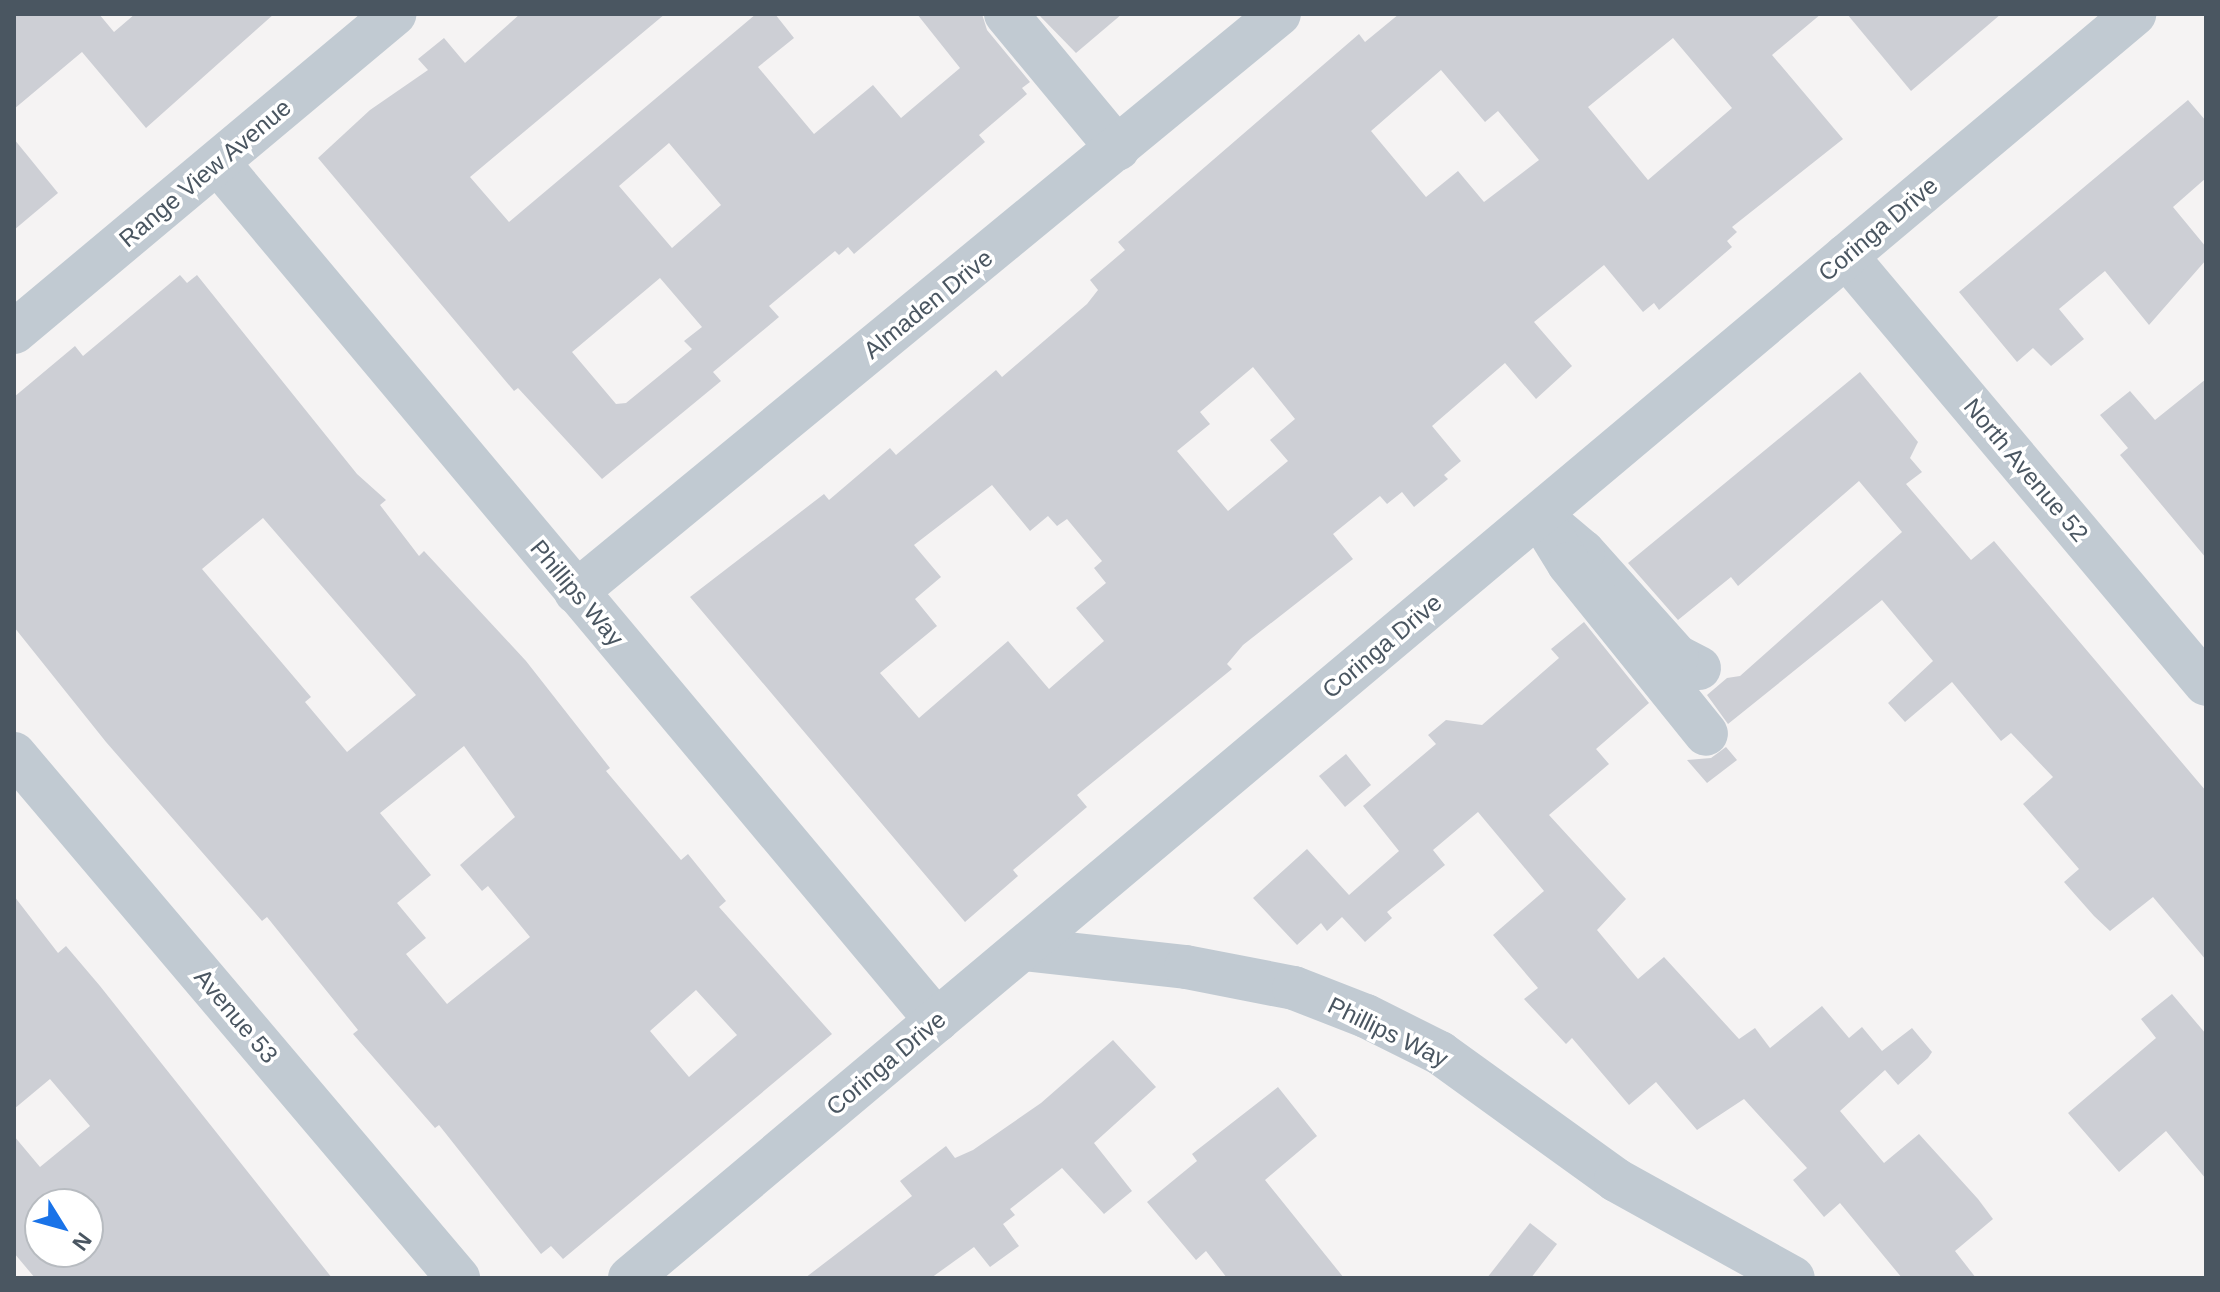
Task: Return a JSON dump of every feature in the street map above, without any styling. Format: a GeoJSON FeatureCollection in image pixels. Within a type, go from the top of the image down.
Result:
{"type":"FeatureCollection","features":[{"type":"Feature","properties":{"kind":"street","name":"Range View Avenue"},"geometry":{"type":"LineString","coordinates":[[14,332],[394,14]]}},
{"type":"Feature","properties":{"kind":"street"},"geometry":{"type":"LineString","coordinates":[[1006,14],[1118,149]]}},
{"type":"Feature","properties":{"kind":"street","name":"Almaden Drive"},"geometry":{"type":"LineString","coordinates":[[576,592],[1279,14]]}},
{"type":"Feature","properties":{"kind":"street","name":"Coringa Drive"},"geometry":{"type":"LineString","coordinates":[[630,1278],[2134,14]]}},
{"type":"Feature","properties":{"kind":"street","name":"Phillips Way"},"geometry":{"type":"LineString","coordinates":[[218,163],[937,1021]]}},
{"type":"Feature","properties":{"kind":"street","name":"North Avenue 52"},"geometry":{"type":"LineString","coordinates":[[1846,256],[2206,684]]}},
{"type":"Feature","properties":{"kind":"street"},"geometry":{"type":"LineString","coordinates":[[1539,515],[1583,552],[1677,657],[1699,668]]}},
{"type":"Feature","properties":{"kind":"street"},"geometry":{"type":"LineString","coordinates":[[1539,515],[1569,564],[1706,734]]}},
{"type":"Feature","properties":{"kind":"street","name":"Avenue 53"},"geometry":{"type":"LineString","coordinates":[[14,754],[458,1278]]}},
{"type":"Feature","properties":{"kind":"street","name":"Phillips Way"},"geometry":{"type":"LineString","coordinates":[[1023,949],[1186,967],[1294,988],[1366,1016],[1440,1053],[1616,1180],[1793,1278]]}},
{"type":"Feature","properties":{"kind":"building"},"geometry":{"type":"Polygon","coordinates":[[[14,14],[99,14],[114,32],[135,14],[274,14],[146,128],[82,52],[14,109],[14,14]]]}},
{"type":"Feature","properties":{"kind":"building"},"geometry":{"type":"Polygon","coordinates":[[[520,14],[665,14],[470,177],[509,222],[756,14],[775,14],[794,38],[758,67],[814,134],[873,85],[901,118],[960,68],[917,14],[982,14],[987,30],[1030,82],[1022,88],[1027,94],[979,135],[985,142],[854,254],[848,247],[839,255],[835,251],[769,306],[779,317],[713,372],[721,381],[602,479],[518,388],[514,391],[318,158],[370,110],[428,70],[418,59],[444,38],[465,63],[520,14]],[[669,143],[619,186],[672,248],[721,205],[669,143]],[[660,278],[572,352],[616,404],[626,403],[692,349],[684,341],[702,327],[660,278]]]}},
{"type":"Feature","properties":{"kind":"building"},"geometry":{"type":"Polygon","coordinates":[[[1038,14],[1122,14],[1076,53],[1038,14]]]}},
{"type":"Feature","properties":{"kind":"building"},"geometry":{"type":"Polygon","coordinates":[[[1399,14],[1821,14],[1772,55],[1843,139],[1732,227],[1737,232],[1727,241],[1732,247],[1659,310],[1654,303],[1643,312],[1604,265],[1534,322],[1572,366],[1536,399],[1505,363],[1432,426],[1461,461],[1444,475],[1448,479],[1414,507],[1402,492],[1387,504],[1380,496],[1333,534],[1353,559],[1243,645],[1227,664],[1232,669],[1077,795],[1087,807],[1013,870],[1018,876],[965,922],[690,597],[824,494],[829,500],[890,448],[896,455],[996,370],[1002,377],[1087,304],[1098,290],[1090,280],[1125,250],[1118,242],[1359,34],[1365,42],[1399,14]],[[1673,38],[1588,107],[1648,180],[1732,108],[1673,38]],[[1441,70],[1371,131],[1426,197],[1458,171],[1484,202],[1539,160],[1498,111],[1485,122],[1441,70]],[[1253,367],[1200,412],[1210,424],[1177,451],[1228,511],[1288,461],[1270,440],[1295,419],[1253,367]],[[992,485],[914,545],[941,577],[915,599],[937,626],[880,673],[919,718],[1008,641],[1049,689],[1104,641],[1076,608],[1106,583],[1094,568],[1102,561],[1067,519],[1057,526],[1048,516],[1030,531],[992,485]]]}},
{"type":"Feature","properties":{"kind":"building"},"geometry":{"type":"Polygon","coordinates":[[[1847,14],[2001,14],[1911,91],[1847,14]]]}},
{"type":"Feature","properties":{"kind":"building"},"geometry":{"type":"Polygon","coordinates":[[[2188,100],[2206,121],[2206,178],[2173,207],[2206,247],[2206,260],[2149,325],[2105,271],[2059,309],[2084,339],[2051,366],[2033,348],[2017,362],[1959,292],[2188,100]]]}},
{"type":"Feature","properties":{"kind":"building"},"geometry":{"type":"Polygon","coordinates":[[[14,139],[58,193],[14,230],[14,139]]]}},
{"type":"Feature","properties":{"kind":"building"},"geometry":{"type":"Polygon","coordinates":[[[180,275],[187,283],[197,275],[357,474],[386,500],[380,505],[419,556],[424,551],[526,661],[610,768],[606,771],[681,860],[688,854],[726,901],[719,907],[832,1034],[563,1259],[551,1246],[541,1254],[439,1125],[435,1128],[353,1034],[358,1030],[267,917],[262,921],[106,742],[14,627],[14,397],[75,346],[83,356],[180,275]],[[263,518],[202,569],[311,697],[305,702],[347,752],[416,695],[263,518]],[[464,746],[380,813],[431,875],[397,903],[426,938],[406,954],[447,1004],[530,937],[488,886],[482,891],[460,865],[515,817],[464,746]],[[696,990],[650,1031],[689,1077],[737,1035],[696,990]]]}},
{"type":"Feature","properties":{"kind":"building"},"geometry":{"type":"Polygon","coordinates":[[[1860,372],[1918,442],[1910,458],[1922,472],[1906,484],[1971,560],[1994,541],[2206,791],[2206,960],[2153,897],[2110,931],[2094,916],[2064,882],[2079,869],[2023,804],[2053,777],[2011,733],[2001,741],[1952,682],[1905,722],[1888,703],[1933,661],[1882,600],[1728,724],[1707,695],[1727,678],[1740,676],[1902,532],[1859,481],[1738,586],[1731,577],[1678,620],[1628,563],[1860,372]]]}},
{"type":"Feature","properties":{"kind":"building"},"geometry":{"type":"Polygon","coordinates":[[[2206,379],[2206,558],[2120,455],[2128,448],[2100,415],[2130,391],[2155,420],[2206,379]]]}},
{"type":"Feature","properties":{"kind":"building"},"geometry":{"type":"Polygon","coordinates":[[[1584,622],[1649,703],[1596,749],[1609,764],[1549,815],[1626,899],[1597,930],[1638,979],[1664,957],[1739,1039],[1755,1028],[1770,1048],[1822,1006],[1849,1038],[1862,1027],[1882,1051],[1912,1028],[1932,1052],[1928,1058],[1898,1085],[1885,1070],[1840,1111],[1884,1163],[1919,1134],[1978,1199],[1993,1219],[1955,1251],[1976,1278],[1902,1278],[1840,1203],[1824,1217],[1793,1180],[1807,1168],[1744,1099],[1697,1130],[1656,1082],[1629,1105],[1572,1038],[1566,1044],[1524,999],[1538,988],[1493,935],[1544,891],[1478,812],[1433,850],[1445,865],[1387,912],[1392,918],[1365,942],[1342,917],[1327,931],[1321,923],[1297,945],[1253,898],[1307,849],[1349,895],[1399,851],[1363,806],[1436,744],[1428,735],[1446,720],[1482,725],[1559,658],[1551,649],[1584,622]]]}},
{"type":"Feature","properties":{"kind":"building"},"geometry":{"type":"Polygon","coordinates":[[[1726,747],[1737,760],[1707,783],[1687,760],[1711,758],[1726,747]]]}},
{"type":"Feature","properties":{"kind":"building"},"geometry":{"type":"Polygon","coordinates":[[[1346,754],[1371,785],[1345,807],[1319,776],[1346,754]]]}},
{"type":"Feature","properties":{"kind":"building"},"geometry":{"type":"Polygon","coordinates":[[[14,896],[58,953],[66,946],[100,986],[332,1278],[35,1278],[27,1268],[104,1268],[104,1188],[24,1188],[24,1265],[14,1253],[14,1136],[40,1167],[90,1126],[50,1079],[14,1109],[14,896]]]}},
{"type":"Feature","properties":{"kind":"building"},"geometry":{"type":"Polygon","coordinates":[[[2172,994],[2206,1034],[2206,1179],[2166,1131],[2119,1172],[2068,1113],[2156,1038],[2141,1019],[2172,994]]]}},
{"type":"Feature","properties":{"kind":"building"},"geometry":{"type":"Polygon","coordinates":[[[1113,1040],[1156,1087],[1094,1143],[1132,1191],[1104,1214],[1062,1168],[1010,1209],[1015,1215],[1003,1224],[1019,1246],[990,1267],[974,1247],[931,1278],[805,1278],[912,1196],[900,1181],[946,1146],[955,1158],[973,1150],[1041,1103],[1113,1040]]]}},
{"type":"Feature","properties":{"kind":"building"},"geometry":{"type":"Polygon","coordinates":[[[1278,1087],[1317,1136],[1265,1180],[1344,1278],[1227,1278],[1206,1251],[1196,1260],[1147,1202],[1197,1161],[1192,1154],[1278,1087]]]}},
{"type":"Feature","properties":{"kind":"building"},"geometry":{"type":"Polygon","coordinates":[[[1530,1223],[1557,1244],[1531,1278],[1487,1278],[1530,1223]]]}}]}
